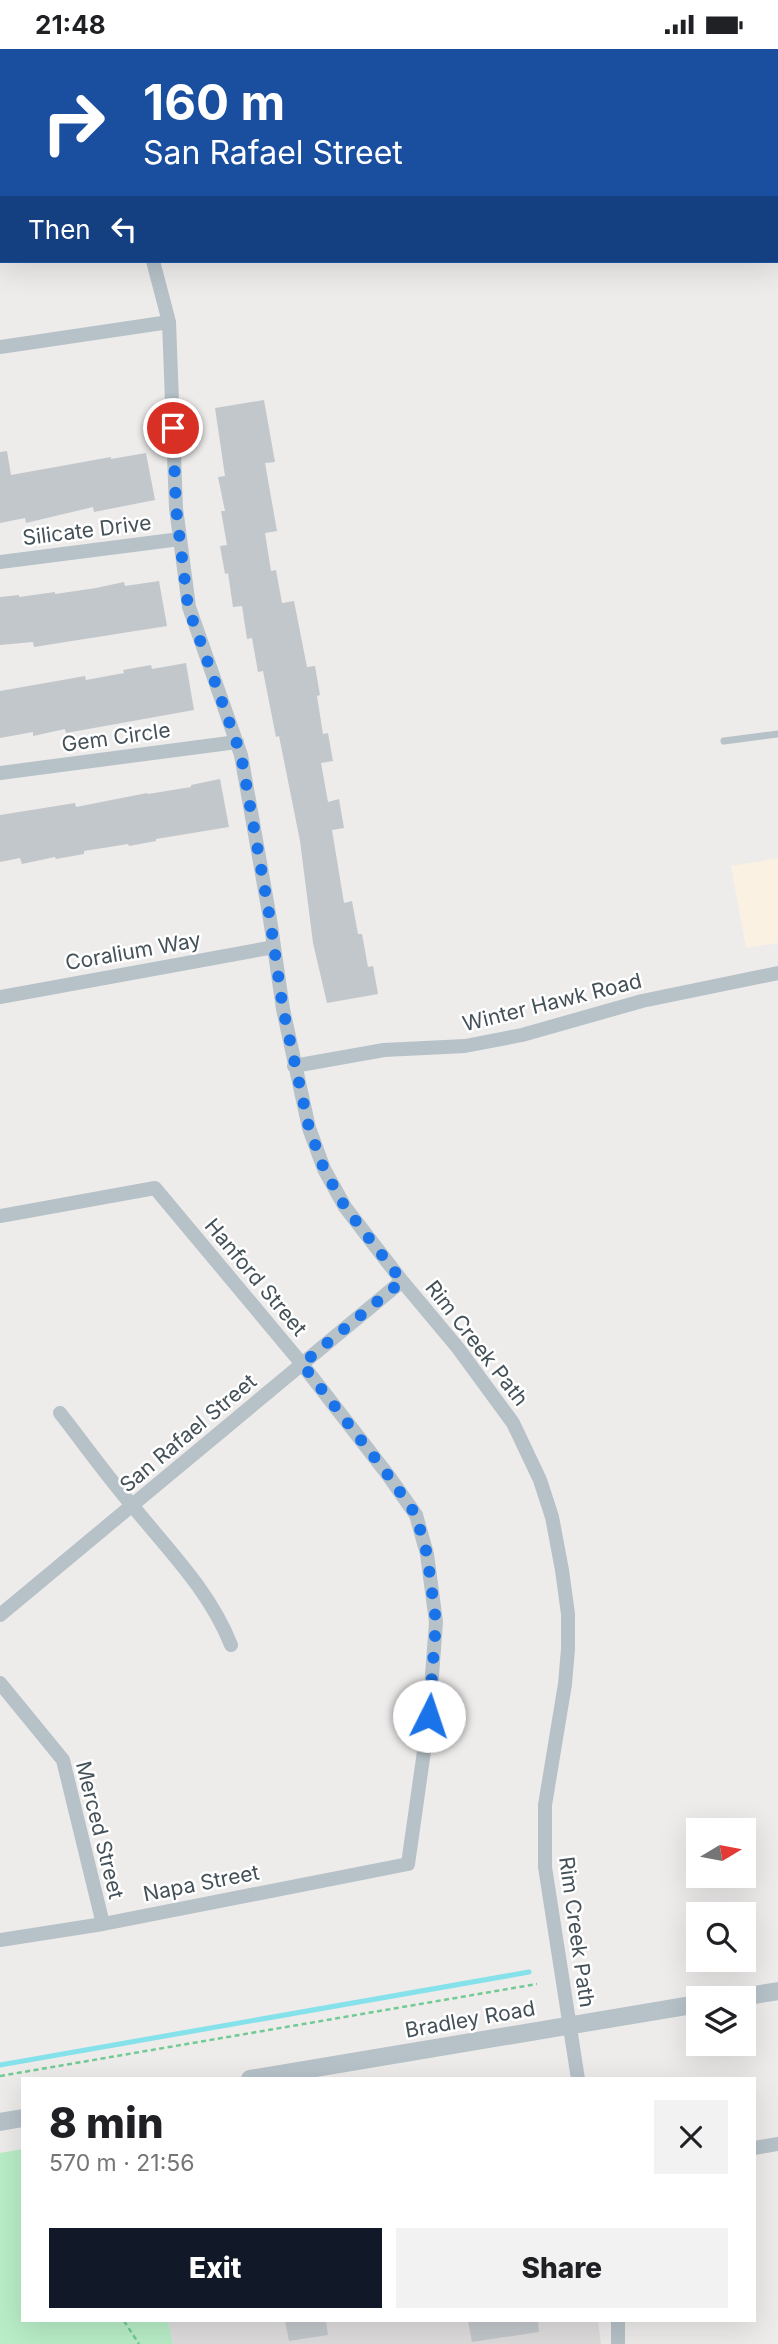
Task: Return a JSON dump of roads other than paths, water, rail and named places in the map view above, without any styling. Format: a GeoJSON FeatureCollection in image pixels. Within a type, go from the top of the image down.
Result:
{"type":"FeatureCollection","features":[{"type":"Feature","properties":{"kind":"street","name":"Rim Creek Path"},"geometry":{"type":"LineString","coordinates":[[154,263],[169,322],[176,508],[188,607],[237,742],[294,1066],[309,1128],[334,1189],[345,1207],[458,1348],[513,1423],[540,1480],[558,1543],[568,1614],[568,1649],[565,1684],[545,1805],[545,1867],[578,2077]]}},
{"type":"Feature","properties":{"kind":"street"},"geometry":{"type":"LineString","coordinates":[[0,347],[169,322]]}},
{"type":"Feature","properties":{"kind":"street","name":"Silicate Drive"},"geometry":{"type":"LineString","coordinates":[[0,562],[180,539]]}},
{"type":"Feature","properties":{"kind":"street","name":"Gem Circle"},"geometry":{"type":"LineString","coordinates":[[0,773],[237,742]]}},
{"type":"Feature","properties":{"kind":"street","name":"Coralium Way"},"geometry":{"type":"LineString","coordinates":[[0,996],[274,947]]}},
{"type":"Feature","properties":{"kind":"street","name":"Winter Hawk Road"},"geometry":{"type":"LineString","coordinates":[[294,1066],[384,1050],[465,1046],[522,1035],[642,1001],[778,973]]}},
{"type":"Feature","properties":{"kind":"street","name":"Hanford Street"},"geometry":{"type":"LineString","coordinates":[[0,1216],[155,1188],[302,1364],[416,1515],[427,1554],[436,1622],[429,1716],[408,1864]]}},
{"type":"Feature","properties":{"kind":"street","name":"San Rafael Street"},"geometry":{"type":"LineString","coordinates":[[0,1615],[402,1281]]}},
{"type":"Feature","properties":{"kind":"street"},"geometry":{"type":"LineString","coordinates":[[60,1413],[204,1593],[221,1620],[231,1645]]}},
{"type":"Feature","properties":{"kind":"street","name":"Merced Street"},"geometry":{"type":"LineString","coordinates":[[0,1683],[63,1760],[103,1924]]}},
{"type":"Feature","properties":{"kind":"street","name":"Napa Street"},"geometry":{"type":"LineString","coordinates":[[0,1940],[103,1924],[408,1864]]}},
{"type":"Feature","properties":{"kind":"street"},"geometry":{"type":"LineString","coordinates":[[756,1995],[778,1991]]}},
{"type":"Feature","properties":{"kind":"street","name":"Bradley Road"},"geometry":{"type":"LineString","coordinates":[[262,2077],[686,2006]]}},
{"type":"Feature","properties":{"kind":"street"},"geometry":{"type":"LineString","coordinates":[[0,2122],[21,2118]]}},
{"type":"Feature","properties":{"kind":"street"},"geometry":{"type":"LineString","coordinates":[[756,2148],[778,2144]]}},
{"type":"Feature","properties":{"kind":"street"},"geometry":{"type":"LineString","coordinates":[[618,2322],[618,2344]]}},
{"type":"Feature","properties":{"kind":"lane"},"geometry":{"type":"LineString","coordinates":[[724,741],[778,734]]}},
{"type":"Feature","properties":{"kind":"waterway"},"geometry":{"type":"LineString","coordinates":[[0,2065],[529,1972]]}}]}
